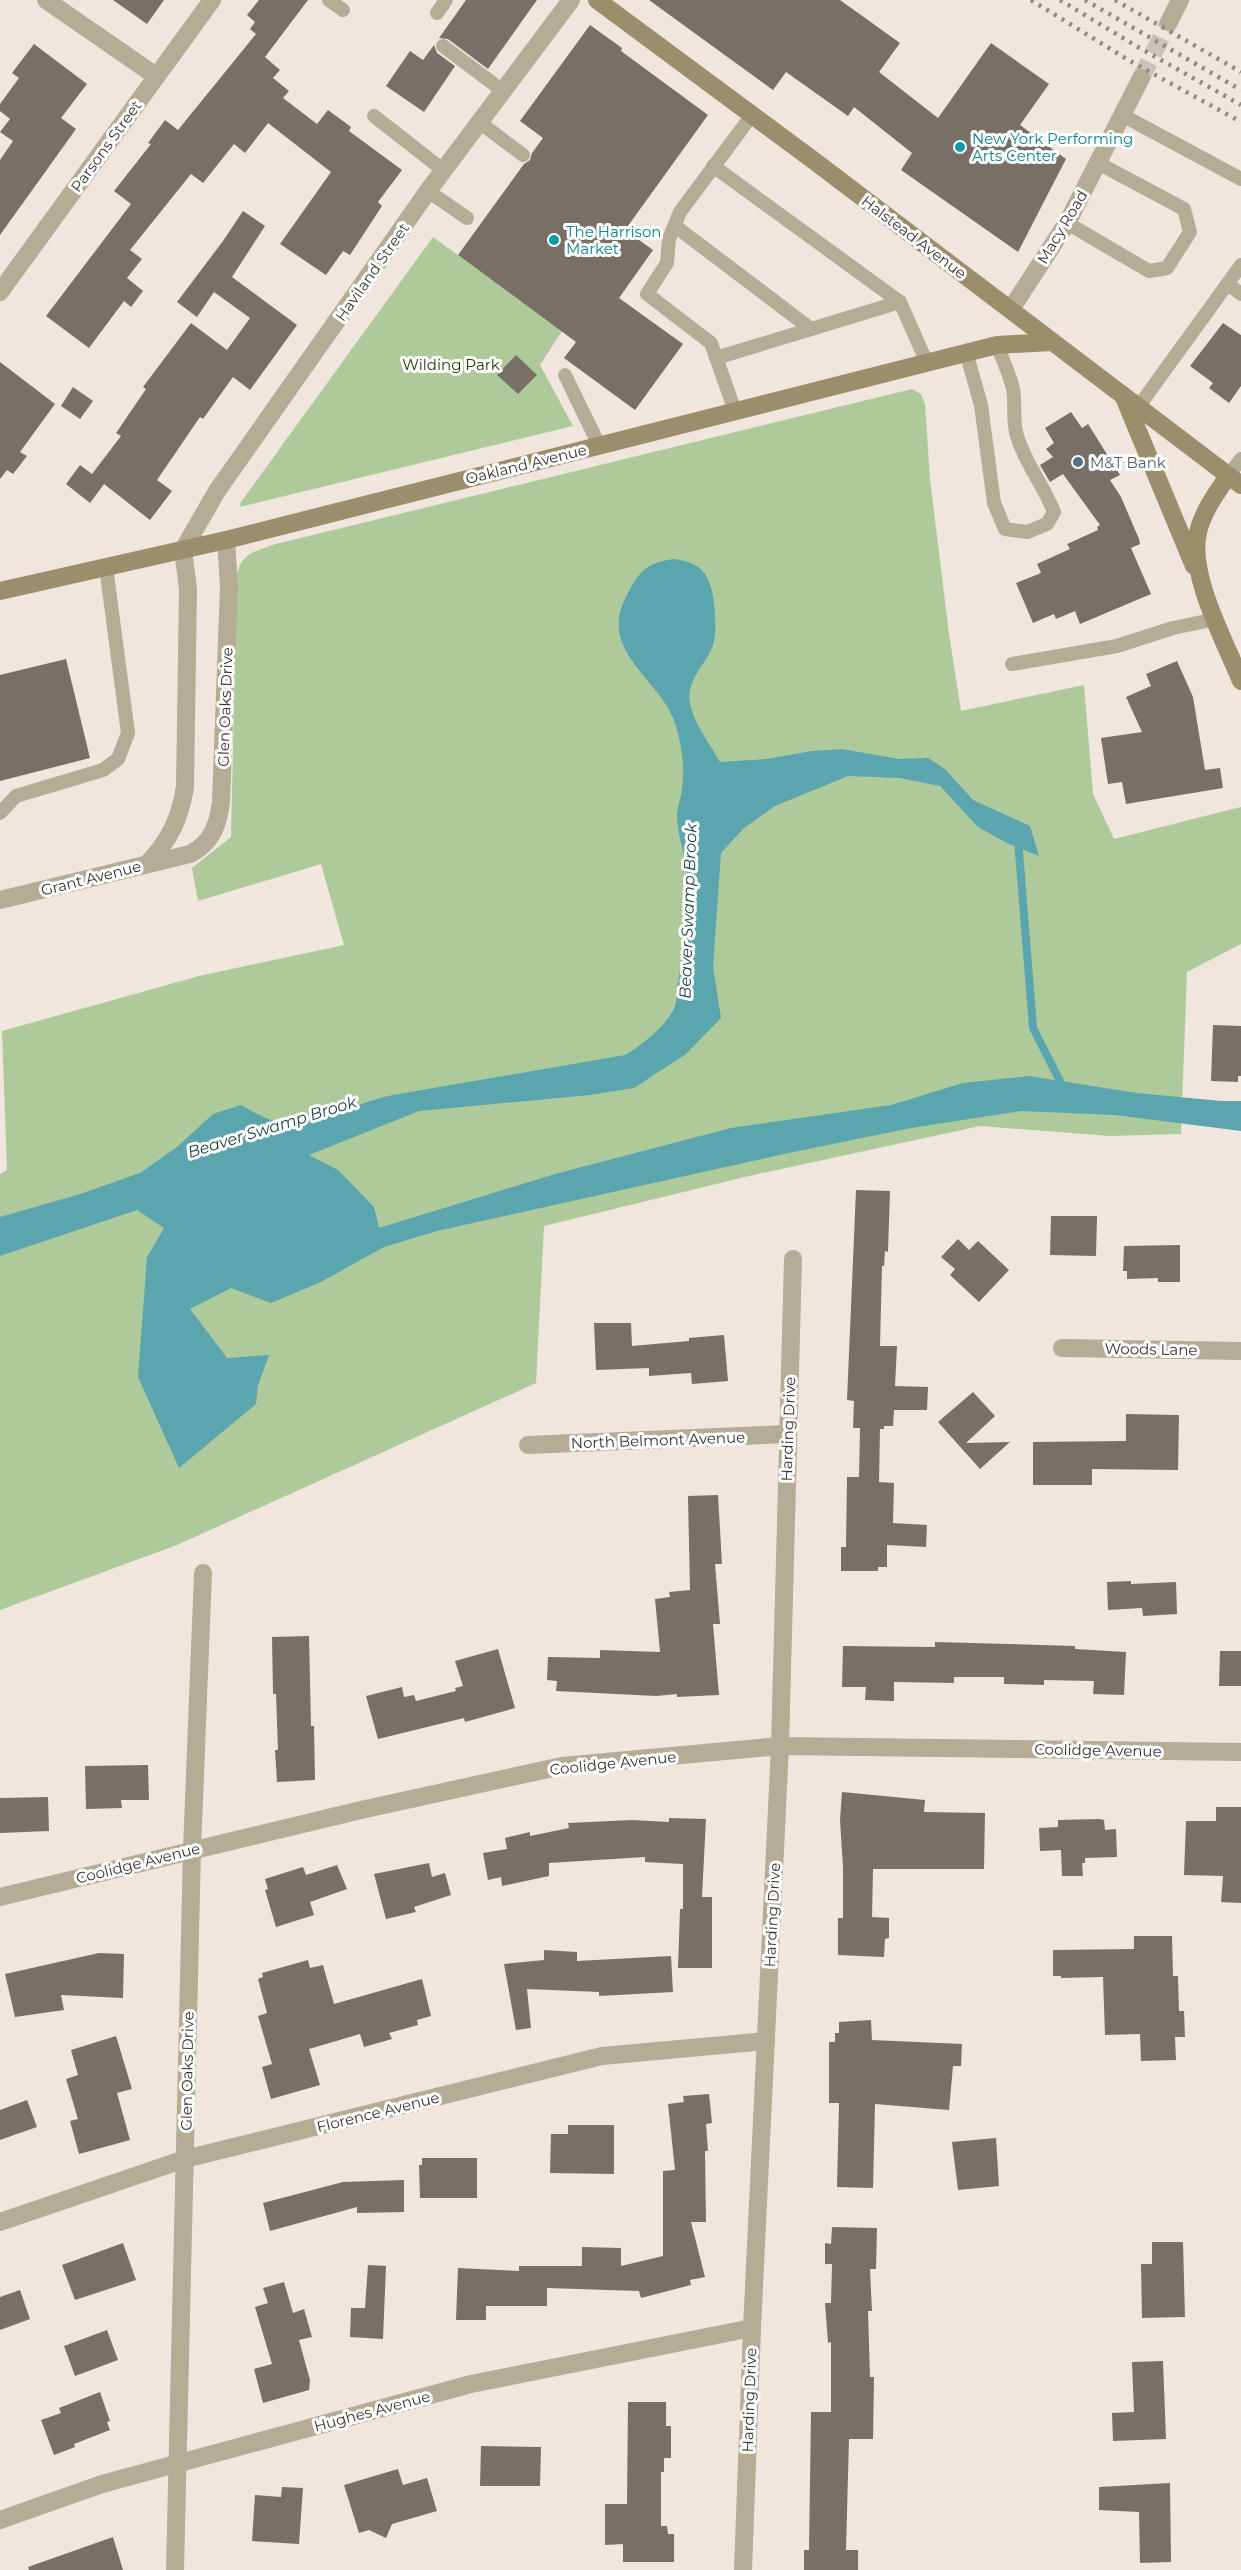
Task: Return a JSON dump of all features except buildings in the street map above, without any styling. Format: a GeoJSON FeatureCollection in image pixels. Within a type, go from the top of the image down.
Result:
{"type":"FeatureCollection","features":[{"type":"Feature","properties":{"kind":"street"},"geometry":{"type":"LineString","coordinates":[[45,0],[156,76]]}},
{"type":"Feature","properties":{"kind":"street","name":"Parsons Street"},"geometry":{"type":"LineString","coordinates":[[0,292],[212,0]]}},
{"type":"Feature","properties":{"kind":"street","name":"Haviland Street"},"geometry":{"type":"LineString","coordinates":[[183,550],[217,491],[428,191],[571,0]]}},
{"type":"Feature","properties":{"kind":"street","name":"Halstead Avenue"},"geometry":{"type":"LineString","coordinates":[[597,0],[1011,309],[1235,481]]}},
{"type":"Feature","properties":{"kind":"street"},"geometry":{"type":"LineString","coordinates":[[1168,22],[1180,0]]}},
{"type":"Feature","properties":{"kind":"street","name":"Macy Road"},"geometry":{"type":"LineString","coordinates":[[1011,309],[1067,223],[1141,78]]}},
{"type":"Feature","properties":{"kind":"street","name":"Oakland Avenue"},"geometry":{"type":"LineString","coordinates":[[0,591],[226,540],[966,352],[997,345],[1052,342]]}},
{"type":"Feature","properties":{"kind":"street"},"geometry":{"type":"LineString","coordinates":[[1122,393],[1241,681]]}},
{"type":"Feature","properties":{"kind":"street"},"geometry":{"type":"LineString","coordinates":[[1202,584],[1197,558],[1197,536],[1210,503],[1235,481]]}},
{"type":"Feature","properties":{"kind":"street","name":"Glen Oaks Drive"},"geometry":{"type":"LineString","coordinates":[[182,855],[201,848],[214,833],[219,818],[229,587],[226,540]]}},
{"type":"Feature","properties":{"kind":"street"},"geometry":{"type":"LineString","coordinates":[[147,864],[162,848],[174,829],[181,810],[185,788],[188,589],[183,550]]}},
{"type":"Feature","properties":{"kind":"street","name":"Grant Avenue"},"geometry":{"type":"LineString","coordinates":[[0,900],[182,855]]}},
{"type":"Feature","properties":{"kind":"street","name":"Harding Drive"},"geometry":{"type":"LineString","coordinates":[[743,2570],[752,2328],[780,1746],[793,1259]]}},
{"type":"Feature","properties":{"kind":"street","name":"Woods Lane"},"geometry":{"type":"LineString","coordinates":[[1062,1348],[1241,1351]]}},
{"type":"Feature","properties":{"kind":"street","name":"North Belmont Avenue"},"geometry":{"type":"LineString","coordinates":[[528,1445],[787,1434]]}},
{"type":"Feature","properties":{"kind":"street","name":"Glen Oaks Drive"},"geometry":{"type":"LineString","coordinates":[[175,2570],[192,1850],[203,1573]]}},
{"type":"Feature","properties":{"kind":"street","name":"Coolidge Avenue"},"geometry":{"type":"LineString","coordinates":[[0,1898],[361,1810],[562,1767],[780,1746],[1241,1752]]}},
{"type":"Feature","properties":{"kind":"street","name":"Florence Avenue"},"geometry":{"type":"LineString","coordinates":[[0,2222],[185,2159],[602,2056],[766,2041]]}},
{"type":"Feature","properties":{"kind":"street","name":"Hughes Avenue"},"geometry":{"type":"LineString","coordinates":[[0,2520],[102,2484],[471,2384],[752,2328]]}},
{"type":"Feature","properties":{"kind":"lane"},"geometry":{"type":"LineString","coordinates":[[329,0],[343,10]]}},
{"type":"Feature","properties":{"kind":"lane"},"geometry":{"type":"LineString","coordinates":[[437,13],[446,0]]}},
{"type":"Feature","properties":{"kind":"lane"},"geometry":{"type":"LineString","coordinates":[[443,46],[503,91]]}},
{"type":"Feature","properties":{"kind":"lane"},"geometry":{"type":"LineString","coordinates":[[735,411],[711,344],[647,294],[667,263],[669,239],[680,212],[752,115]]}},
{"type":"Feature","properties":{"kind":"lane"},"geometry":{"type":"LineString","coordinates":[[1122,115],[1241,178]]}},
{"type":"Feature","properties":{"kind":"lane"},"geometry":{"type":"LineString","coordinates":[[374,116],[443,170]]}},
{"type":"Feature","properties":{"kind":"lane"},"geometry":{"type":"LineString","coordinates":[[479,122],[523,155]]}},
{"type":"Feature","properties":{"kind":"lane"},"geometry":{"type":"LineString","coordinates":[[1067,223],[1149,271],[1167,268],[1190,232],[1184,209],[1098,163]]}},
{"type":"Feature","properties":{"kind":"lane"},"geometry":{"type":"LineString","coordinates":[[713,166],[900,303],[927,363]]}},
{"type":"Feature","properties":{"kind":"lane"},"geometry":{"type":"LineString","coordinates":[[428,191],[467,218]]}},
{"type":"Feature","properties":{"kind":"lane"},"geometry":{"type":"LineString","coordinates":[[675,226],[811,329]]}},
{"type":"Feature","properties":{"kind":"lane"},"geometry":{"type":"LineString","coordinates":[[1138,406],[1241,265]]}},
{"type":"Feature","properties":{"kind":"lane"},"geometry":{"type":"LineString","coordinates":[[1228,284],[1241,294]]}},
{"type":"Feature","properties":{"kind":"lane"},"geometry":{"type":"LineString","coordinates":[[716,358],[900,303]]}},
{"type":"Feature","properties":{"kind":"lane"},"geometry":{"type":"LineString","coordinates":[[966,352],[981,405],[994,503],[1005,529],[1027,532],[1047,524],[1054,512],[1018,438],[1013,421],[1013,390],[997,345]]}},
{"type":"Feature","properties":{"kind":"lane"},"geometry":{"type":"LineString","coordinates":[[565,375],[599,445]]}},
{"type":"Feature","properties":{"kind":"lane"},"geometry":{"type":"LineString","coordinates":[[1235,481],[1241,459]]}},
{"type":"Feature","properties":{"kind":"lane"},"geometry":{"type":"LineString","coordinates":[[0,813],[16,796],[103,770],[118,759],[128,733],[105,567]]}},
{"type":"Feature","properties":{"kind":"lane"},"geometry":{"type":"LineString","coordinates":[[1012,664],[1117,645],[1173,628],[1216,619]]}},
{"type":"Feature","properties":{"kind":"green space","name":"Wilding Park"},"geometry":{"type":"Polygon","coordinates":[[[433,237],[562,331],[540,365],[573,426],[240,507],[241,502],[433,237]]]}},
{"type":"Feature","properties":{"kind":"green space"},"geometry":{"type":"Polygon","coordinates":[[[912,389],[921,394],[925,404],[930,479],[961,711],[1084,685],[1093,794],[1114,839],[1241,807],[1241,944],[1187,972],[1181,1134],[1110,1136],[980,1126],[749,1176],[544,1226],[536,1383],[177,1545],[0,1610],[0,1174],[7,1170],[2,1031],[199,976],[344,945],[321,864],[198,901],[192,868],[231,837],[237,575],[242,561],[251,553],[276,544],[912,389]]]}},
{"type":"Feature","properties":{"kind":"water"},"geometry":{"type":"Polygon","coordinates":[[[674,559],[694,565],[701,570],[710,583],[715,612],[714,641],[692,683],[690,703],[697,724],[720,762],[766,759],[812,751],[842,749],[899,759],[928,758],[945,769],[973,800],[1030,826],[1039,856],[1009,844],[978,827],[940,786],[900,778],[848,776],[775,806],[744,828],[721,853],[713,967],[721,1018],[686,1054],[634,1088],[590,1095],[419,1111],[309,1155],[338,1170],[374,1207],[379,1228],[555,1174],[731,1128],[891,1105],[963,1083],[1029,1076],[1137,1093],[1241,1101],[1241,1131],[1115,1115],[1021,1111],[911,1128],[437,1231],[384,1247],[319,1283],[271,1303],[231,1288],[190,1309],[227,1358],[269,1355],[258,1385],[256,1404],[179,1468],[138,1377],[147,1257],[164,1228],[137,1210],[0,1256],[0,1217],[77,1195],[140,1173],[177,1147],[213,1114],[241,1105],[278,1122],[295,1123],[393,1095],[625,1055],[646,1041],[674,1009],[685,943],[689,891],[677,820],[683,773],[676,726],[658,693],[624,648],[619,631],[620,613],[637,577],[646,568],[674,559]]]}},
{"type":"Feature","properties":{"kind":"waterway","name":"Beaver Swamp Brook"},"geometry":{"type":"LineString","coordinates":[[1018,839],[1033,1028],[1064,1089]]}},
{"type":"Feature","properties":{"kind":"tunnel"},"geometry":{"type":"LineString","coordinates":[[1141,78],[1169,22]]}},
{"type":"Feature","properties":{"kind":"railway"},"geometry":{"type":"LineString","coordinates":[[1031,0],[1130,61],[1241,122]]}},
{"type":"Feature","properties":{"kind":"railway"},"geometry":{"type":"LineString","coordinates":[[1060,0],[1241,105]]}},
{"type":"Feature","properties":{"kind":"railway"},"geometry":{"type":"LineString","coordinates":[[1085,0],[1241,90]]}},
{"type":"Feature","properties":{"kind":"railway"},"geometry":{"type":"LineString","coordinates":[[1115,0],[1241,72]]}},
{"type":"Feature","properties":{"kind":"place","name":"New York Performing Arts Center"},"geometry":{"type":"Point","coordinates":[960,147]}},
{"type":"Feature","properties":{"kind":"place","name":"The Harrison Market"},"geometry":{"type":"Point","coordinates":[554,240]}},
{"type":"Feature","properties":{"kind":"place","name":"M&T Bank"},"geometry":{"type":"Point","coordinates":[1078,462]}}]}
